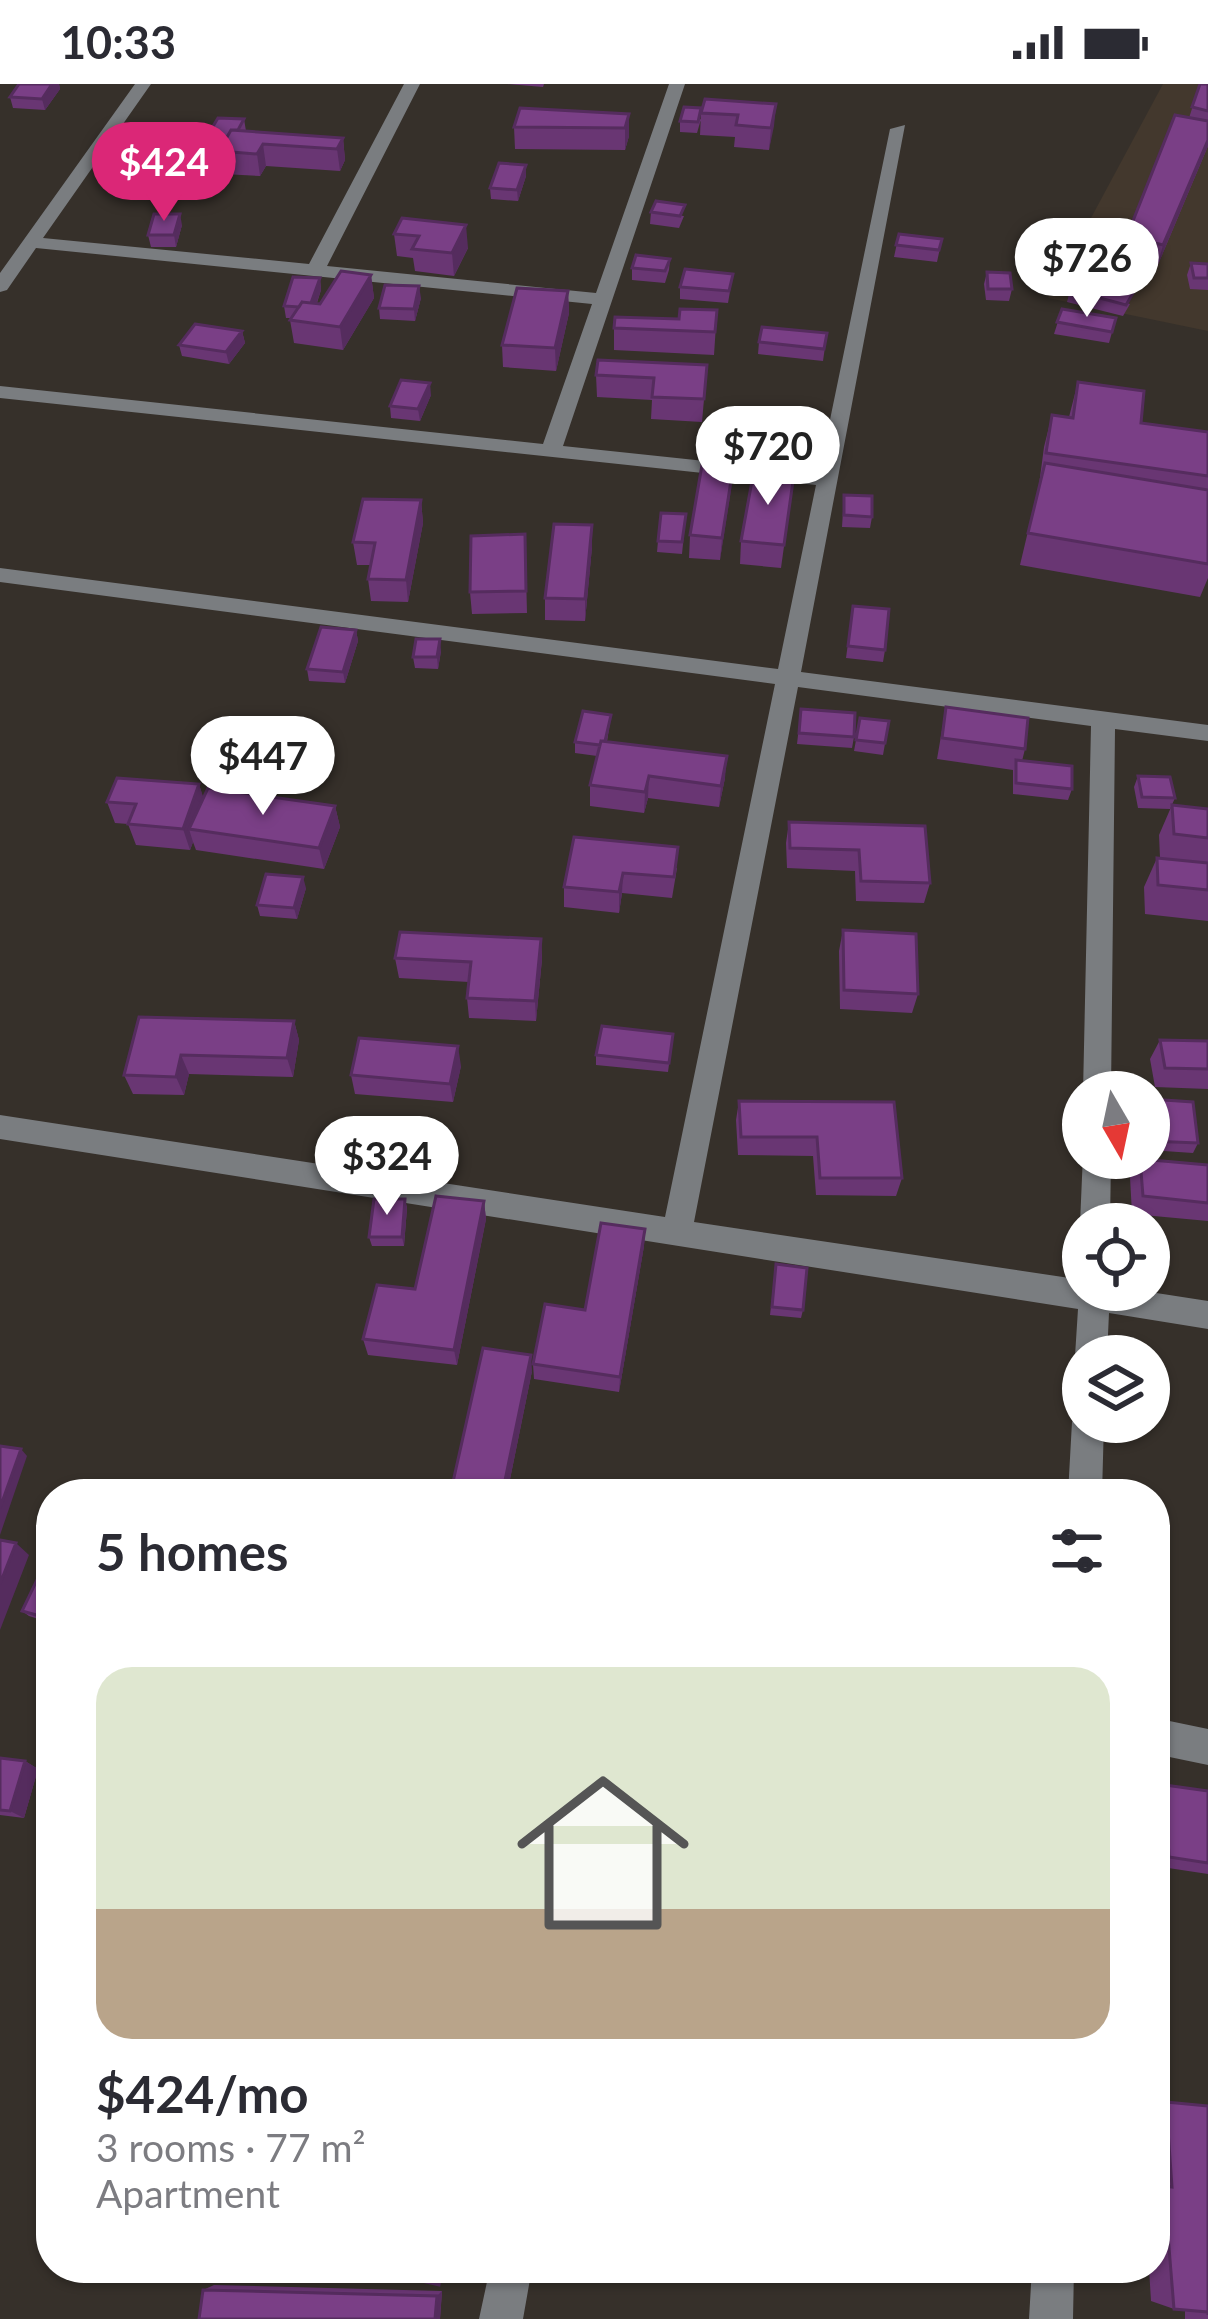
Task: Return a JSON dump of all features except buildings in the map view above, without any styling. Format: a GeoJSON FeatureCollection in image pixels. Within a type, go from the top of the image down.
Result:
{"type":"FeatureCollection","features":[{"type":"Feature","properties":{"kind":"street"},"geometry":{"type":"LineString","coordinates":[[0,286],[143,84]]}},
{"type":"Feature","properties":{"kind":"street"},"geometry":{"type":"LineString","coordinates":[[315,270],[412,84]]}},
{"type":"Feature","properties":{"kind":"street"},"geometry":{"type":"LineString","coordinates":[[551,451],[677,84]]}},
{"type":"Feature","properties":{"kind":"street"},"geometry":{"type":"LineString","coordinates":[[677,1231],[784,681],[899,129]]}},
{"type":"Feature","properties":{"kind":"street"},"geometry":{"type":"LineString","coordinates":[[31,242],[603,299]]}},
{"type":"Feature","properties":{"kind":"street"},"geometry":{"type":"LineString","coordinates":[[0,392],[826,480]]}},
{"type":"Feature","properties":{"kind":"street"},"geometry":{"type":"LineString","coordinates":[[0,575],[1208,733]]}},
{"type":"Feature","properties":{"kind":"street"},"geometry":{"type":"LineString","coordinates":[[1097,1071],[1103,720]]}},
{"type":"Feature","properties":{"kind":"street"},"geometry":{"type":"LineString","coordinates":[[0,1127],[1062,1289]]}},
{"type":"Feature","properties":{"kind":"street"},"geometry":{"type":"LineString","coordinates":[[1170,1308],[1208,1315]]}},
{"type":"Feature","properties":{"kind":"street"},"geometry":{"type":"LineString","coordinates":[[1086,1479],[1087,1443]]}},
{"type":"Feature","properties":{"kind":"street"},"geometry":{"type":"LineString","coordinates":[[1170,1739],[1208,1747]]}},
{"type":"Feature","properties":{"kind":"street"},"geometry":{"type":"LineString","coordinates":[[501,2319],[508,2283]]}},
{"type":"Feature","properties":{"kind":"street"},"geometry":{"type":"LineString","coordinates":[[1051,2319],[1052,2283]]}},
{"type":"Feature","properties":{"kind":"shaded area"},"geometry":{"type":"Polygon","coordinates":[[[1163,84],[1208,84],[1208,331],[1048,298],[1163,84]]]}}]}
